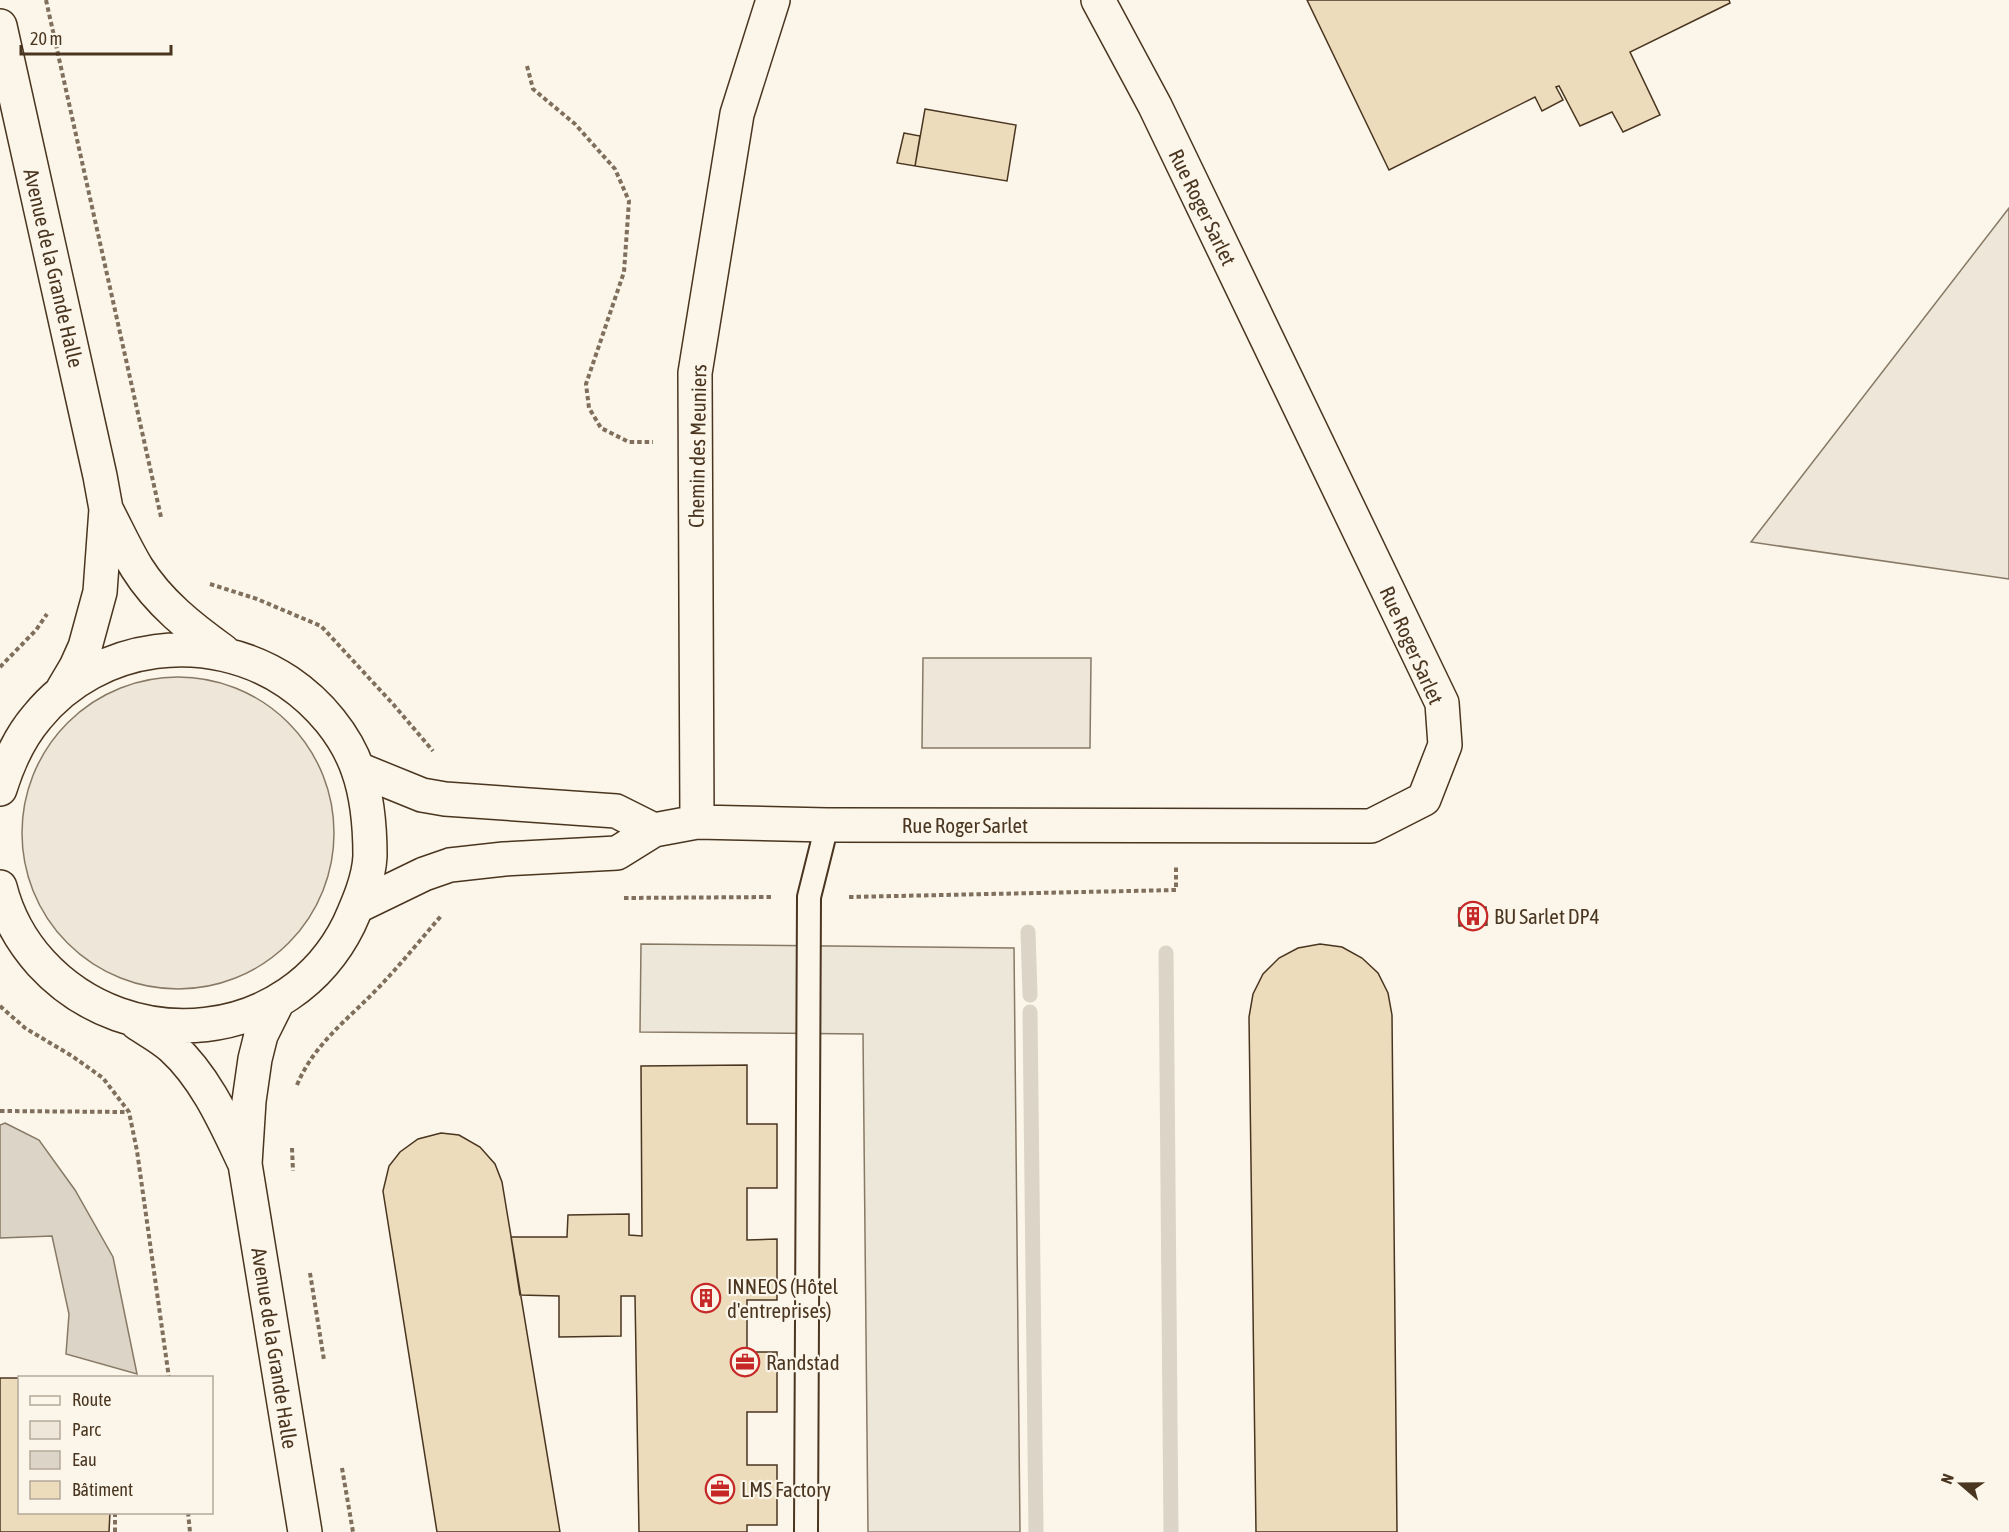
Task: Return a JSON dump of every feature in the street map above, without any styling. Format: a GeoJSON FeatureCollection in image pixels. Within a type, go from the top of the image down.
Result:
{"type":"FeatureCollection","features":[{"type":"Feature","properties":{"kind":"street","name":"Chemin des Meuniers"},"geometry":{"type":"LineString","coordinates":[[697,822],[695,373],[737,114],[773,0]]}},
{"type":"Feature","properties":{"kind":"street","name":"Rue Roger Sarlet"},"geometry":{"type":"LineString","coordinates":[[697,822],[827,825],[1371,826],[1424,799],[1445,745],[1442,703],[1160,117],[1098,0]]}},
{"type":"Feature","properties":{"kind":"street","name":"Avenue de la Grande Halle"},"geometry":{"type":"LineString","coordinates":[[0,26],[106,509],[102,571],[93,623],[76,667],[59,694]]}},
{"type":"Feature","properties":{"kind":"street","name":"Avenue de la Grande Halle"},"geometry":{"type":"LineString","coordinates":[[106,509],[137,568],[153,590],[189,627],[227,654]]}},
{"type":"Feature","properties":{"kind":"street"},"geometry":{"type":"LineString","coordinates":[[1,892],[14,924],[30,951],[52,975],[77,995],[134,1021],[171,1026],[208,1025],[244,1016],[278,1001],[326,960],[344,934],[358,906],[370,861],[369,814],[358,769],[337,729],[307,695],[269,670],[227,654],[182,648],[132,655],[85,675],[59,694],[37,716],[19,742],[3,772]]}},
{"type":"Feature","properties":{"kind":"street"},"geometry":{"type":"LineString","coordinates":[[358,769],[422,795],[445,799],[616,811],[654,830]]}},
{"type":"Feature","properties":{"kind":"street"},"geometry":{"type":"LineString","coordinates":[[358,906],[424,874],[450,865],[504,859],[617,853],[654,830],[697,822]]}},
{"type":"Feature","properties":{"kind":"street","name":"Avenue de la Grande Halle"},"geometry":{"type":"LineString","coordinates":[[278,1001],[261,1035],[255,1059],[249,1101],[245,1164],[305,1532]]}},
{"type":"Feature","properties":{"kind":"street","name":"Avenue de la Grande Halle"},"geometry":{"type":"LineString","coordinates":[[134,1021],[172,1047],[192,1069],[215,1103],[245,1164]]}},
{"type":"Feature","properties":{"kind":"lane"},"geometry":{"type":"LineString","coordinates":[[806,1532],[809,897],[827,825]]}},
{"type":"Feature","properties":{"kind":"path"},"geometry":{"type":"LineString","coordinates":[[46,0],[162,522]]}},
{"type":"Feature","properties":{"kind":"path"},"geometry":{"type":"LineString","coordinates":[[526,66],[533,89],[575,124],[615,169],[629,201],[624,272],[586,384],[589,408],[601,428],[629,442],[695,442]]}},
{"type":"Feature","properties":{"kind":"path"},"geometry":{"type":"LineString","coordinates":[[200,580],[257,599],[321,626],[393,704],[444,764],[445,799]]}},
{"type":"Feature","properties":{"kind":"path"},"geometry":{"type":"LineString","coordinates":[[0,667],[36,630],[49,610]]}},
{"type":"Feature","properties":{"kind":"path"},"geometry":{"type":"LineString","coordinates":[[295,1090],[303,1071],[321,1044],[380,986],[450,907],[450,865]]}},
{"type":"Feature","properties":{"kind":"path"},"geometry":{"type":"LineString","coordinates":[[0,1006],[25,1028],[103,1078],[129,1112],[137,1151],[169,1376]]}},
{"type":"Feature","properties":{"kind":"path"},"geometry":{"type":"LineString","coordinates":[[0,1111],[129,1112]]}},
{"type":"Feature","properties":{"kind":"path"},"geometry":{"type":"LineString","coordinates":[[292,1146],[293,1181]]}},
{"type":"Feature","properties":{"kind":"path"},"geometry":{"type":"LineString","coordinates":[[309,1271],[326,1370]]}},
{"type":"Feature","properties":{"kind":"path"},"geometry":{"type":"LineString","coordinates":[[340,1457],[353,1532]]}},
{"type":"Feature","properties":{"kind":"path"},"geometry":{"type":"LineString","coordinates":[[115,1514],[115,1532]]}},
{"type":"Feature","properties":{"kind":"path"},"geometry":{"type":"LineString","coordinates":[[188,1514],[190,1532]]}},
{"type":"Feature","properties":{"kind":"green space"},"geometry":{"type":"Polygon","coordinates":[[[2009,208],[2009,579],[1751,542],[2009,208]]]}},
{"type":"Feature","properties":{"kind":"green space"},"geometry":{"type":"Polygon","coordinates":[[[923,658],[1091,658],[1090,748],[922,748],[923,658]]]}},
{"type":"Feature","properties":{"kind":"green space"},"geometry":{"type":"Polygon","coordinates":[[[163,677],[193,677],[223,683],[252,695],[289,722],[308,746],[322,773],[328,788],[334,818],[334,848],[328,878],[322,893],[308,920],[289,944],[252,971],[223,983],[193,989],[163,989],[133,983],[104,971],[79,954],[57,932],[40,907],[28,878],[22,848],[22,818],[28,788],[40,759],[57,734],[79,712],[104,695],[133,683],[163,677]]]}},
{"type":"Feature","properties":{"kind":"shaded area"},"geometry":{"type":"Polygon","coordinates":[[[641,944],[1014,948],[1020,1532],[868,1532],[863,1034],[640,1032],[641,944]]]}},
{"type":"Feature","properties":{"kind":"water"},"geometry":{"type":"Polygon","coordinates":[[[5,1123],[39,1140],[75,1190],[113,1257],[137,1374],[66,1354],[69,1314],[52,1236],[0,1238],[0,1125],[5,1123]]]}},
{"type":"Feature","properties":{"kind":"building"},"geometry":{"type":"Polygon","coordinates":[[[1307,0],[1729,0],[1730,3],[1630,52],[1660,115],[1623,132],[1612,112],[1580,126],[1559,86],[1556,87],[1563,100],[1542,111],[1535,97],[1389,170],[1307,0]]]}},
{"type":"Feature","properties":{"kind":"building"},"geometry":{"type":"Polygon","coordinates":[[[925,109],[1016,125],[1007,181],[915,166],[925,109]]]}},
{"type":"Feature","properties":{"kind":"building"},"geometry":{"type":"Polygon","coordinates":[[[904,133],[920,136],[915,166],[897,163],[904,133]]]}},
{"type":"Feature","properties":{"kind":"building","name":"BU Sarlet DP4"},"geometry":{"type":"Polygon","coordinates":[[[1486,907],[1487,925],[1459,926],[1459,908],[1486,907]]]}},
{"type":"Feature","properties":{"kind":"building"},"geometry":{"type":"Polygon","coordinates":[[[1320,944],[1342,947],[1362,958],[1378,973],[1388,993],[1392,1015],[1397,1532],[1256,1532],[1249,1017],[1253,994],[1263,974],[1279,958],[1298,948],[1320,944]]]}},
{"type":"Feature","properties":{"kind":"building","name":"INNEOS (Hôtel d'entreprises)"},"geometry":{"type":"Polygon","coordinates":[[[747,1065],[747,1124],[777,1124],[777,1188],[747,1188],[747,1240],[777,1239],[777,1300],[747,1300],[747,1352],[777,1352],[777,1412],[747,1412],[747,1465],[777,1465],[777,1525],[747,1525],[747,1532],[639,1532],[635,1296],[621,1296],[621,1336],[559,1337],[559,1296],[520,1295],[511,1237],[567,1237],[568,1215],[629,1214],[629,1235],[642,1236],[641,1066],[747,1065]]]}},
{"type":"Feature","properties":{"kind":"building"},"geometry":{"type":"Polygon","coordinates":[[[441,1133],[459,1135],[480,1147],[495,1164],[502,1182],[560,1532],[437,1532],[383,1191],[389,1166],[400,1152],[418,1139],[441,1133]]]}},
{"type":"Feature","properties":{"kind":"building"},"geometry":{"type":"Polygon","coordinates":[[[0,1378],[18,1378],[18,1514],[110,1514],[109,1532],[0,1532],[0,1378]]]}},
{"type":"Feature","properties":{"kind":"waterway"},"geometry":{"type":"LineString","coordinates":[[1028,932],[1030,995]]}},
{"type":"Feature","properties":{"kind":"waterway"},"geometry":{"type":"LineString","coordinates":[[1166,953],[1171,1532]]}},
{"type":"Feature","properties":{"kind":"waterway"},"geometry":{"type":"LineString","coordinates":[[1030,1012],[1036,1532]]}},
{"type":"Feature","properties":{"kind":"place","name":"BU Sarlet DP4"},"geometry":{"type":"Point","coordinates":[1473,916]}},
{"type":"Feature","properties":{"kind":"place","name":"INNEOS (Hôtel d'entreprises)"},"geometry":{"type":"Point","coordinates":[706,1298]}},
{"type":"Feature","properties":{"kind":"place","name":"Randstad"},"geometry":{"type":"Point","coordinates":[745,1362]}},
{"type":"Feature","properties":{"kind":"place","name":"LMS Factory"},"geometry":{"type":"Point","coordinates":[720,1489]}}]}
